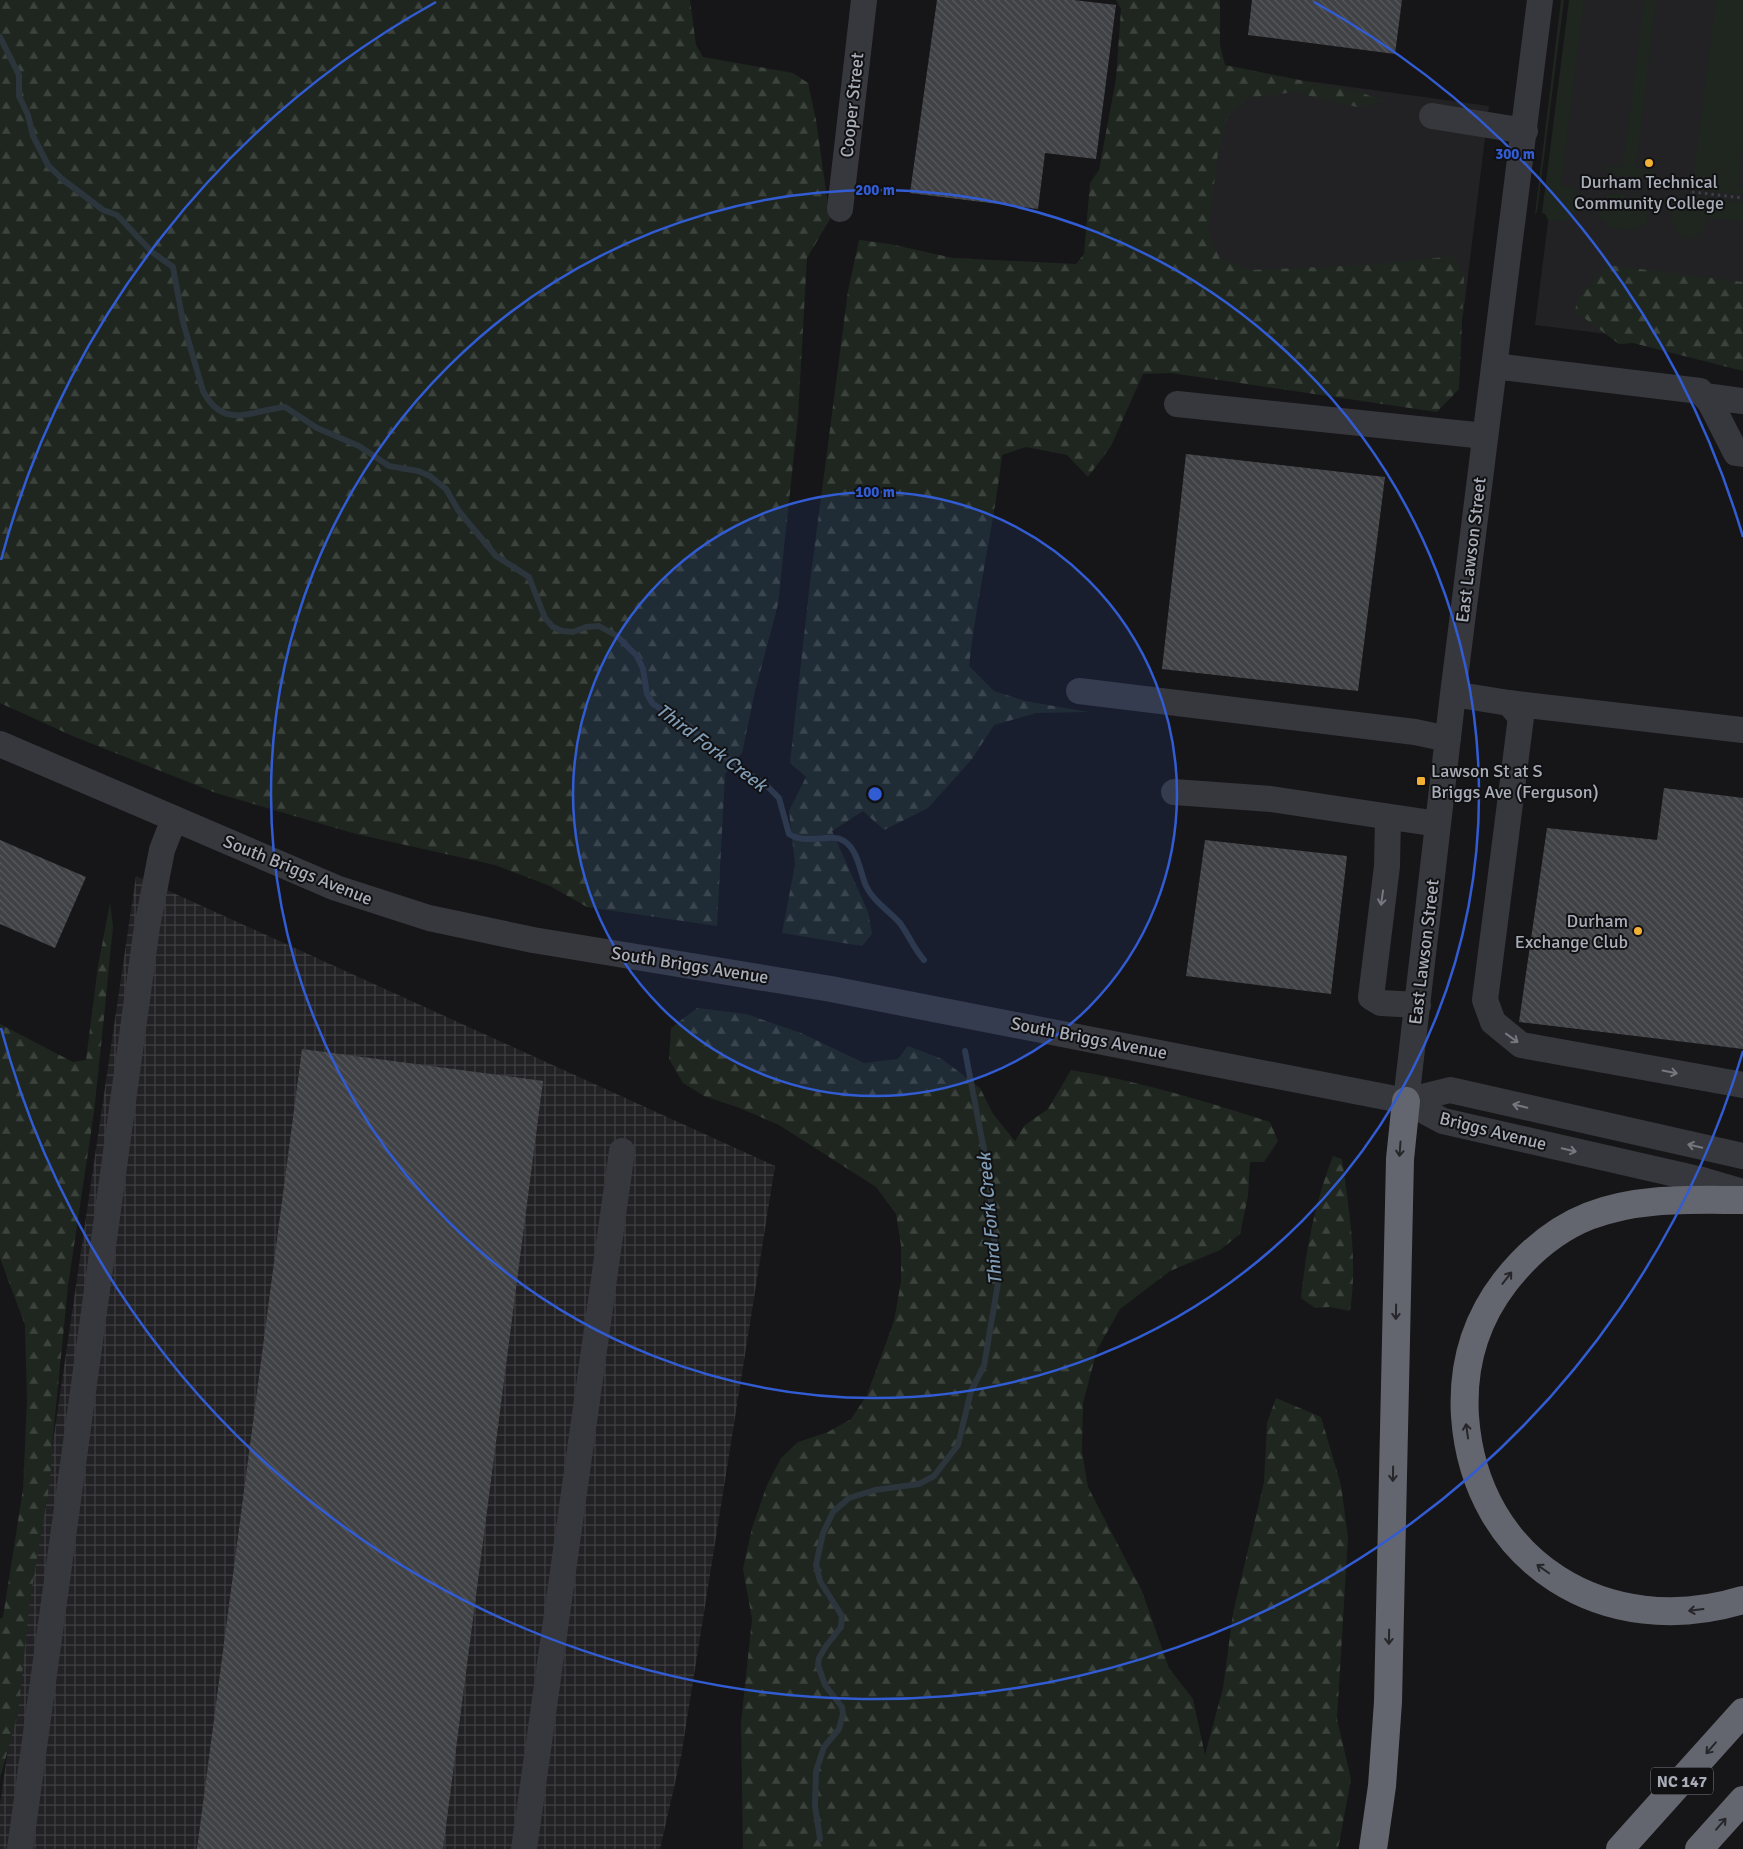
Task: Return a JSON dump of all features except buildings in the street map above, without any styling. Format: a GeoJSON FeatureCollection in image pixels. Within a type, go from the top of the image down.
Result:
{"type":"FeatureCollection","features":[{"type":"Feature","properties":{"kind":"highway"},"geometry":{"type":"LineString","coordinates":[[1373,1849],[1382,1786],[1388,1702],[1400,1159],[1406,1101]]}},
{"type":"Feature","properties":{"kind":"highway"},"geometry":{"type":"LineString","coordinates":[[1743,1200],[1662,1200],[1635,1203],[1587,1217],[1565,1227],[1546,1241],[1513,1271],[1486,1310],[1469,1354],[1464,1401],[1470,1452],[1477,1477],[1488,1502],[1517,1545],[1543,1569],[1582,1594],[1609,1604],[1637,1610],[1665,1612],[1694,1611],[1720,1607],[1743,1600]]}},
{"type":"Feature","properties":{"kind":"highway","name":"NC 147"},"geometry":{"type":"LineString","coordinates":[[1620,1849],[1743,1712]]}},
{"type":"Feature","properties":{"kind":"highway","name":"NC 147"},"geometry":{"type":"LineString","coordinates":[[1699,1849],[1743,1800]]}},
{"type":"Feature","properties":{"kind":"street","name":"Cooper Street"},"geometry":{"type":"LineString","coordinates":[[840,210],[864,0]]}},
{"type":"Feature","properties":{"kind":"street","name":"East Lawson Street"},"geometry":{"type":"LineString","coordinates":[[1406,1101],[1453,694],[1540,0]]}},
{"type":"Feature","properties":{"kind":"street"},"geometry":{"type":"LineString","coordinates":[[1432,116],[1525,131]]}},
{"type":"Feature","properties":{"kind":"street"},"geometry":{"type":"LineString","coordinates":[[1494,366],[1700,391],[1710,402],[1736,453],[1743,454]]}},
{"type":"Feature","properties":{"kind":"street"},"geometry":{"type":"LineString","coordinates":[[1705,396],[1743,401]]}},
{"type":"Feature","properties":{"kind":"street"},"geometry":{"type":"LineString","coordinates":[[1177,404],[1485,436]]}},
{"type":"Feature","properties":{"kind":"street"},"geometry":{"type":"LineString","coordinates":[[1079,691],[1415,732],[1448,739]]}},
{"type":"Feature","properties":{"kind":"street"},"geometry":{"type":"LineString","coordinates":[[1453,694],[1509,703],[1743,730]]}},
{"type":"Feature","properties":{"kind":"street"},"geometry":{"type":"LineString","coordinates":[[1509,703],[1521,717],[1485,1000],[1493,1022],[1521,1045],[1743,1085]]}},
{"type":"Feature","properties":{"kind":"street","name":"South Briggs Avenue"},"geometry":{"type":"LineString","coordinates":[[0,744],[336,888],[429,918],[480,931],[831,988],[1406,1101]]}},
{"type":"Feature","properties":{"kind":"street"},"geometry":{"type":"LineString","coordinates":[[1174,792],[1271,799],[1438,824]]}},
{"type":"Feature","properties":{"kind":"street"},"geometry":{"type":"LineString","coordinates":[[20,1849],[148,927],[162,850],[174,818]]}},
{"type":"Feature","properties":{"kind":"street"},"geometry":{"type":"LineString","coordinates":[[1388,818],[1386,866],[1371,997],[1381,1003],[1418,1005]]}},
{"type":"Feature","properties":{"kind":"street","name":"Briggs Avenue"},"geometry":{"type":"LineString","coordinates":[[1406,1101],[1450,1090],[1743,1156]]}},
{"type":"Feature","properties":{"kind":"street","name":"Briggs Avenue"},"geometry":{"type":"LineString","coordinates":[[1406,1101],[1443,1121],[1702,1180],[1743,1192]]}},
{"type":"Feature","properties":{"kind":"street"},"geometry":{"type":"LineString","coordinates":[[524,1849],[622,1150]]}},
{"type":"Feature","properties":{"kind":"street"},"geometry":{"type":"LineString","coordinates":[[0,1847],[5,1849]]}},
{"type":"Feature","properties":{"kind":"path"},"geometry":{"type":"LineString","coordinates":[[1692,192],[1743,198]]}},
{"type":"Feature","properties":{"kind":"shaded area","name":"Durham Technical Community College"},"geometry":{"type":"Polygon","coordinates":[[[1576,0],[1743,0],[1743,351],[1535,325],[1576,0]]]}},
{"type":"Feature","properties":{"kind":"shaded area"},"geometry":{"type":"Polygon","coordinates":[[[1215,75],[1315,82],[1489,106],[1463,316],[1189,282],[1215,75]]]}},
{"type":"Feature","properties":{"kind":"shaded area"},"geometry":{"type":"Polygon","coordinates":[[[136,876],[775,1166],[681,1757],[660,1849],[0,1849],[0,1804],[136,876]]]}},
{"type":"Feature","properties":{"kind":"green space"},"geometry":{"type":"Polygon","coordinates":[[[0,0],[690,0],[696,45],[703,57],[793,73],[808,83],[816,120],[830,219],[807,258],[798,417],[778,604],[755,691],[742,753],[725,774],[717,926],[587,907],[550,886],[495,865],[356,834],[216,793],[75,737],[0,703],[0,0]]]}},
{"type":"Feature","properties":{"kind":"green space"},"geometry":{"type":"Polygon","coordinates":[[[1116,0],[1220,0],[1220,45],[1225,65],[1359,92],[1384,101],[1357,107],[1294,92],[1248,98],[1227,117],[1218,153],[1208,231],[1220,259],[1252,270],[1366,265],[1455,256],[1464,277],[1459,389],[1437,412],[1171,373],[1143,374],[1111,446],[1088,477],[1067,455],[1026,447],[1002,455],[969,666],[994,691],[1025,701],[1088,712],[1036,713],[994,725],[972,759],[928,808],[884,830],[863,811],[832,831],[868,912],[872,934],[862,946],[782,933],[795,865],[789,811],[806,777],[790,763],[810,582],[848,291],[859,240],[890,244],[953,258],[1076,264],[1084,254],[1090,183],[1099,170],[1116,79],[1121,9],[1116,0]]]}},
{"type":"Feature","properties":{"kind":"green space"},"geometry":{"type":"Polygon","coordinates":[[[1561,0],[1564,0],[1537,212],[1535,215],[1561,0]]]}},
{"type":"Feature","properties":{"kind":"green space"},"geometry":{"type":"Polygon","coordinates":[[[1569,0],[1584,0],[1561,185],[1576,188],[1577,207],[1573,217],[1564,222],[1548,220],[1545,214],[1542,213],[1569,0]]]}},
{"type":"Feature","properties":{"kind":"green space"},"geometry":{"type":"Polygon","coordinates":[[[1644,0],[1656,0],[1636,168],[1654,171],[1649,178],[1610,175],[1607,173],[1605,165],[1623,167],[1644,0]]]}},
{"type":"Feature","properties":{"kind":"green space"},"geometry":{"type":"Polygon","coordinates":[[[1716,0],[1743,0],[1743,145],[1738,186],[1743,187],[1743,195],[1692,189],[1716,0]]]}},
{"type":"Feature","properties":{"kind":"green space"},"geometry":{"type":"Polygon","coordinates":[[[1611,194],[1626,195],[1626,200],[1631,201],[1632,196],[1644,199],[1649,208],[1646,223],[1636,228],[1625,230],[1615,228],[1606,223],[1599,216],[1597,209],[1601,201],[1611,194]]]}},
{"type":"Feature","properties":{"kind":"green space"},"geometry":{"type":"Polygon","coordinates":[[[1691,196],[1743,202],[1743,222],[1707,217],[1701,232],[1690,239],[1685,238],[1680,235],[1674,226],[1671,213],[1678,205],[1691,201],[1691,196]]]}},
{"type":"Feature","properties":{"kind":"green space"},"geometry":{"type":"Polygon","coordinates":[[[1608,265],[1743,282],[1743,371],[1633,343],[1619,344],[1575,311],[1578,298],[1608,265]]]}},
{"type":"Feature","properties":{"kind":"green space"},"geometry":{"type":"Polygon","coordinates":[[[110,903],[113,926],[104,1017],[94,1112],[68,1286],[50,1482],[30,1600],[18,1714],[0,1778],[0,1619],[3,1617],[23,1489],[27,1400],[25,1325],[0,1258],[0,1024],[73,1062],[86,1060],[98,966],[110,903]]]}},
{"type":"Feature","properties":{"kind":"green space"},"geometry":{"type":"Polygon","coordinates":[[[697,1008],[746,1014],[801,1033],[864,1063],[898,1059],[908,1046],[942,1059],[980,1088],[993,1114],[1015,1141],[1025,1125],[1048,1109],[1071,1070],[1172,1092],[1270,1122],[1278,1141],[1264,1162],[1250,1162],[1248,1196],[1240,1234],[1220,1250],[1170,1271],[1120,1309],[1097,1350],[1083,1403],[1082,1452],[1088,1487],[1142,1591],[1169,1668],[1193,1699],[1205,1755],[1223,1688],[1233,1613],[1264,1482],[1267,1423],[1276,1398],[1321,1417],[1341,1485],[1348,1537],[1337,1719],[1351,1779],[1338,1849],[743,1849],[741,1723],[752,1619],[743,1569],[752,1528],[767,1485],[781,1458],[798,1442],[828,1432],[851,1419],[867,1395],[894,1321],[901,1281],[901,1245],[896,1214],[876,1187],[779,1125],[737,1107],[704,1096],[683,1083],[669,1059],[671,1028],[697,1008]]]}},
{"type":"Feature","properties":{"kind":"green space"},"geometry":{"type":"Polygon","coordinates":[[[1333,1156],[1342,1159],[1350,1216],[1353,1274],[1350,1311],[1330,1307],[1315,1308],[1301,1298],[1312,1226],[1333,1156]]]}},
{"type":"Feature","properties":{"kind":"waterway","name":"Third Fork Creek"},"geometry":{"type":"LineString","coordinates":[[0,37],[19,75],[19,96],[28,115],[33,136],[48,165],[62,179],[103,210],[117,215],[152,252],[173,267],[183,322],[203,391],[211,403],[220,411],[239,415],[285,407],[317,428],[359,446],[389,466],[418,471],[430,476],[446,489],[458,510],[496,556],[529,577],[545,618],[553,627],[562,631],[573,632],[586,627],[599,626],[617,636],[637,656],[643,669],[647,694],[653,704],[689,726],[711,747],[768,787],[779,798],[789,834],[804,839],[838,839],[849,845],[856,856],[869,891],[899,922],[924,960]]}},
{"type":"Feature","properties":{"kind":"waterway","name":"Third Fork Creek"},"geometry":{"type":"LineString","coordinates":[[820,1839],[815,1806],[816,1771],[824,1747],[839,1729],[843,1714],[842,1707],[825,1685],[818,1665],[819,1658],[826,1646],[841,1627],[842,1616],[820,1581],[816,1565],[823,1533],[833,1512],[849,1498],[875,1490],[919,1484],[934,1476],[958,1445],[971,1391],[984,1366],[998,1283],[988,1171],[965,1051]]}},
{"type":"Feature","properties":{"kind":"place","name":"Durham Technical Community College"},"geometry":{"type":"Point","coordinates":[1649,163]}},
{"type":"Feature","properties":{"kind":"place","name":"Lawson St at S Briggs Ave (Ferguson)"},"geometry":{"type":"Point","coordinates":[1421,781]}},
{"type":"Feature","properties":{"kind":"place","name":"Durham Exchange Club"},"geometry":{"type":"Point","coordinates":[1638,931]}}]}
